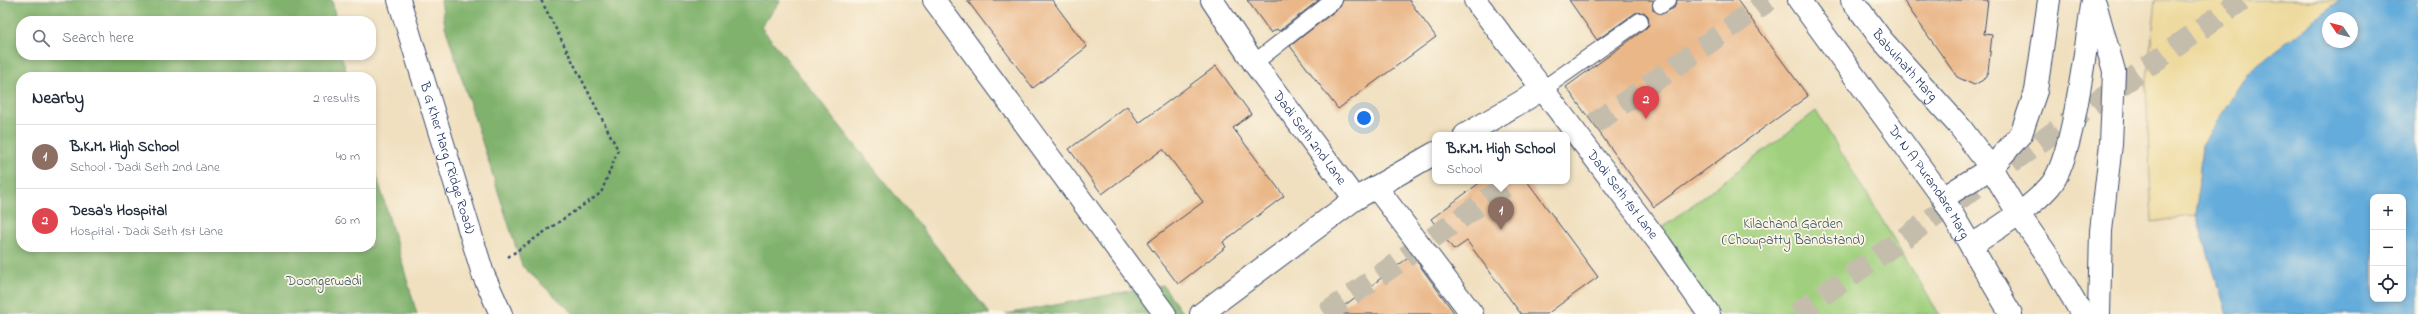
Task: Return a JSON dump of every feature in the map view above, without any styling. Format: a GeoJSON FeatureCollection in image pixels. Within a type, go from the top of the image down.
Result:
{"type":"FeatureCollection","features":[{"type":"Feature","properties":{"kind":"street","name":"B G Kher Marg (Ridge Road)"},"geometry":{"type":"LineString","coordinates":[[399,0],[483,274],[501,314]]}},
{"type":"Feature","properties":{"kind":"street"},"geometry":{"type":"LineString","coordinates":[[934,0],[1165,314]]}},
{"type":"Feature","properties":{"kind":"street","name":"Dadi Seth 2nd Lane"},"geometry":{"type":"LineString","coordinates":[[1212,0],[1254,63],[1355,199],[1432,154]]}},
{"type":"Feature","properties":{"kind":"street","name":"Dadi Seth 1st Lane"},"geometry":{"type":"LineString","coordinates":[[1475,0],[1660,244],[1709,314]]}},
{"type":"Feature","properties":{"kind":"street","name":"Dr N A Purandare Marg"},"geometry":{"type":"LineString","coordinates":[[1799,0],[1943,198],[1971,246],[2018,213],[2051,185],[2066,156],[2093,0]]}},
{"type":"Feature","properties":{"kind":"street","name":"Babulnath Marg"},"geometry":{"type":"LineString","coordinates":[[1852,0],[1882,40],[1960,127],[1991,168],[2018,213],[2050,259],[2082,314]]}},
{"type":"Feature","properties":{"kind":"street"},"geometry":{"type":"LineString","coordinates":[[1943,198],[1991,168],[2021,134],[2036,91],[2049,0]]}},
{"type":"Feature","properties":{"kind":"street"},"geometry":{"type":"LineString","coordinates":[[2093,0],[2114,72],[2111,144],[2101,231],[2099,314]]}},
{"type":"Feature","properties":{"kind":"street"},"geometry":{"type":"LineString","coordinates":[[1470,132],[1543,89]]}},
{"type":"Feature","properties":{"kind":"street"},"geometry":{"type":"LineString","coordinates":[[1376,187],[1472,314]]}},
{"type":"Feature","properties":{"kind":"street"},"geometry":{"type":"LineString","coordinates":[[1201,314],[1355,199]]}},
{"type":"Feature","properties":{"kind":"street"},"geometry":{"type":"LineString","coordinates":[[1971,246],[2011,314]]}},
{"type":"Feature","properties":{"kind":"lane"},"geometry":{"type":"LineString","coordinates":[[1254,63],[1334,0]]}},
{"type":"Feature","properties":{"kind":"lane"},"geometry":{"type":"LineString","coordinates":[[1543,89],[1640,21]]}},
{"type":"Feature","properties":{"kind":"path"},"geometry":{"type":"LineString","coordinates":[[483,274],[601,193],[618,150],[541,0]]}},
{"type":"Feature","properties":{"kind":"green space","name":"Doongerwadi"},"geometry":{"type":"Polygon","coordinates":[[[0,0],[332,0],[335,16],[16,16],[16,60],[343,60],[346,72],[16,72],[16,252],[376,252],[376,173],[417,314],[0,314],[0,0]]]}},
{"type":"Feature","properties":{"kind":"green space"},"geometry":{"type":"Polygon","coordinates":[[[441,0],[781,0],[761,27],[990,314],[574,314],[522,266],[445,26],[441,0]]]}},
{"type":"Feature","properties":{"kind":"green space","name":"Kilachand Garden (Chowpatty Bandstand)"},"geometry":{"type":"Polygon","coordinates":[[[1816,111],[1939,314],[1713,314],[1653,235],[1816,111]]]}},
{"type":"Feature","properties":{"kind":"green space"},"geometry":{"type":"Polygon","coordinates":[[[1163,285],[1183,314],[1006,314],[1163,285]]]}},
{"type":"Feature","properties":{"kind":"sand"},"geometry":{"type":"Polygon","coordinates":[[[2156,0],[2340,0],[2329,12],[2322,12],[2322,19],[2202,145],[2196,215],[2152,222],[2146,87],[2156,0]]]}},
{"type":"Feature","properties":{"kind":"water"},"geometry":{"type":"Polygon","coordinates":[[[2340,0],[2418,0],[2418,314],[2227,314],[2196,215],[2202,145],[2248,73],[2322,14],[2322,48],[2358,48],[2358,12],[2325,12],[2340,0]]]}},
{"type":"Feature","properties":{"kind":"building"},"geometry":{"type":"Polygon","coordinates":[[[967,0],[1052,0],[1087,47],[1033,88],[967,0]]]}},
{"type":"Feature","properties":{"kind":"building"},"geometry":{"type":"Polygon","coordinates":[[[1247,0],[1319,0],[1279,31],[1277,29],[1271,33],[1247,0]]]}},
{"type":"Feature","properties":{"kind":"building"},"geometry":{"type":"Polygon","coordinates":[[[1343,0],[1409,0],[1436,37],[1338,109],[1290,46],[1340,7],[1343,0]]]}},
{"type":"Feature","properties":{"kind":"building"},"geometry":{"type":"Polygon","coordinates":[[[1569,0],[1653,0],[1653,10],[1662,14],[1674,8],[1677,0],[1737,0],[1808,96],[1654,207],[1566,87],[1645,29],[1649,25],[1648,16],[1644,12],[1635,13],[1597,40],[1569,0]]]}},
{"type":"Feature","properties":{"kind":"building"},"geometry":{"type":"Polygon","coordinates":[[[1903,0],[1988,0],[1984,34],[1992,35],[1988,72],[1983,80],[1974,85],[1957,77],[1903,0]]]}},
{"type":"Feature","properties":{"kind":"building"},"geometry":{"type":"Polygon","coordinates":[[[1216,66],[1251,114],[1233,128],[1284,196],[1223,242],[1226,247],[1178,284],[1147,243],[1203,202],[1163,149],[1102,194],[1069,149],[1127,106],[1139,123],[1216,66]]]}},
{"type":"Feature","properties":{"kind":"building"},"geometry":{"type":"Polygon","coordinates":[[[1478,184],[1529,184],[1598,277],[1547,314],[1521,314],[1467,241],[1454,250],[1431,219],[1478,184]]]}},
{"type":"Feature","properties":{"kind":"building"},"geometry":{"type":"Polygon","coordinates":[[[1412,255],[1455,314],[1333,314],[1412,255]]]}},
{"type":"Feature","properties":{"kind":"tunnel"},"geometry":{"type":"LineString","coordinates":[[1570,141],[1769,0]]}},
{"type":"Feature","properties":{"kind":"tunnel"},"geometry":{"type":"LineString","coordinates":[[1796,314],[2242,0]]}},
{"type":"Feature","properties":{"kind":"tunnel"},"geometry":{"type":"LineString","coordinates":[[1325,314],[1509,184]]}},
{"type":"Feature","properties":{"kind":"place","name":"Desa's Hospital"},"geometry":{"type":"Point","coordinates":[1646,119]}},
{"type":"Feature","properties":{"kind":"place","name":"B.K.M. High School"},"geometry":{"type":"Point","coordinates":[1501,230]}}]}
